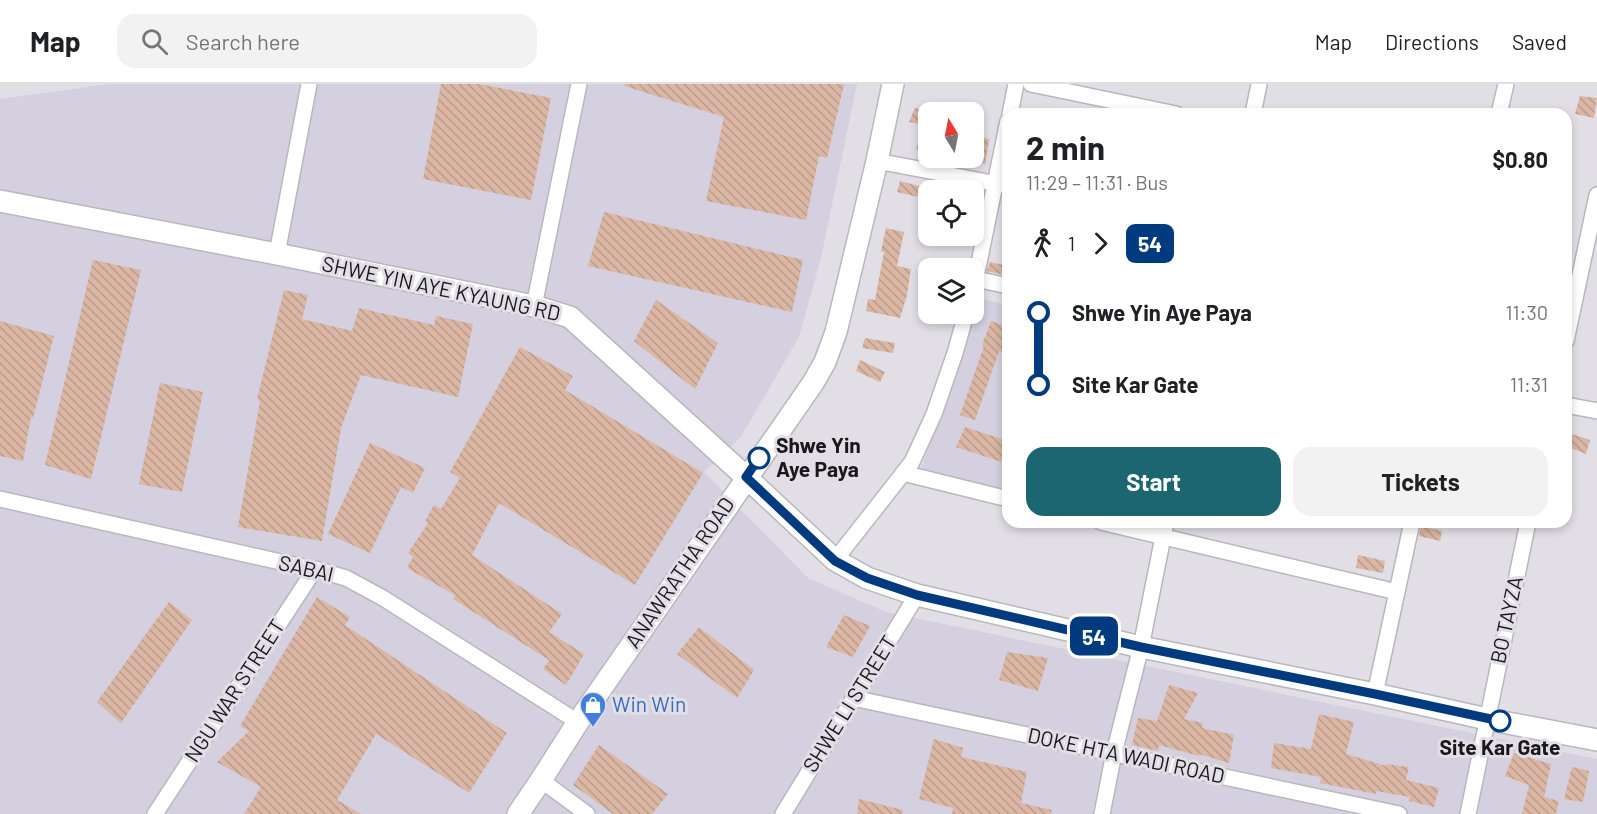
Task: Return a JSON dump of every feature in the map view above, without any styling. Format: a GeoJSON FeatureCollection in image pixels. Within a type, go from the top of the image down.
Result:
{"type":"FeatureCollection","features":[{"type":"Feature","properties":{"kind":"street"},"geometry":{"type":"LineString","coordinates":[[277,254],[309,84]]}},
{"type":"Feature","properties":{"kind":"street"},"geometry":{"type":"LineString","coordinates":[[534,306],[579,84]]}},
{"type":"Feature","properties":{"kind":"street","name":"ANAWRATHA ROAD"},"geometry":{"type":"LineString","coordinates":[[518,814],[578,722],[813,383],[825,362],[836,333],[893,84]]}},
{"type":"Feature","properties":{"kind":"street"},"geometry":{"type":"LineString","coordinates":[[1011,108],[1016,84]]}},
{"type":"Feature","properties":{"kind":"street"},"geometry":{"type":"LineString","coordinates":[[1031,84],[1147,108]]}},
{"type":"Feature","properties":{"kind":"street"},"geometry":{"type":"LineString","coordinates":[[1254,108],[1259,84]]}},
{"type":"Feature","properties":{"kind":"street"},"geometry":{"type":"LineString","coordinates":[[1500,108],[1506,84]]}},
{"type":"Feature","properties":{"kind":"street"},"geometry":{"type":"LineString","coordinates":[[877,161],[1002,185],[982,258]]}},
{"type":"Feature","properties":{"kind":"street"},"geometry":{"type":"LineString","coordinates":[[1572,313],[1597,195]]}},
{"type":"Feature","properties":{"kind":"street","name":"SHWE YIN AYE KYAUNG RD"},"geometry":{"type":"LineString","coordinates":[[0,201],[534,306],[570,317],[835,561],[867,578],[917,595],[1141,647],[1597,740]]}},
{"type":"Feature","properties":{"kind":"street"},"geometry":{"type":"LineString","coordinates":[[984,284],[1002,285]]}},
{"type":"Feature","properties":{"kind":"street"},"geometry":{"type":"LineString","coordinates":[[835,561],[912,462],[934,414],[963,324]]}},
{"type":"Feature","properties":{"kind":"street"},"geometry":{"type":"LineString","coordinates":[[1572,406],[1597,411]]}},
{"type":"Feature","properties":{"kind":"street"},"geometry":{"type":"LineString","coordinates":[[903,473],[1002,498]]}},
{"type":"Feature","properties":{"kind":"street","name":"SABAI"},"geometry":{"type":"LineString","coordinates":[[0,499],[315,569],[346,578],[383,598],[578,722]]}},
{"type":"Feature","properties":{"kind":"street"},"geometry":{"type":"LineString","coordinates":[[1126,528],[1397,592]]}},
{"type":"Feature","properties":{"kind":"street"},"geometry":{"type":"LineString","coordinates":[[1102,814],[1114,753],[1141,647],[1165,528]]}},
{"type":"Feature","properties":{"kind":"street"},"geometry":{"type":"LineString","coordinates":[[1375,694],[1411,528]]}},
{"type":"Feature","properties":{"kind":"street","name":"BO TAYZA"},"geometry":{"type":"LineString","coordinates":[[1468,814],[1527,528]]}},
{"type":"Feature","properties":{"kind":"street","name":"NGU WAR STREET"},"geometry":{"type":"LineString","coordinates":[[155,814],[315,569]]}},
{"type":"Feature","properties":{"kind":"street","name":"SHWE LI STREET"},"geometry":{"type":"LineString","coordinates":[[783,814],[917,595]]}},
{"type":"Feature","properties":{"kind":"street","name":"DOKE HTA WADI ROAD"},"geometry":{"type":"LineString","coordinates":[[853,698],[1399,814]]}},
{"type":"Feature","properties":{"kind":"street"},"geometry":{"type":"LineString","coordinates":[[542,780],[587,814]]}},
{"type":"Feature","properties":{"kind":"shaded area"},"geometry":{"type":"Polygon","coordinates":[[[110,84],[857,84],[821,258],[799,337],[741,437],[704,472],[808,578],[886,612],[1597,759],[1597,814],[0,814],[0,99],[110,84]]]}},
{"type":"Feature","properties":{"kind":"shaded area"},"geometry":{"type":"Polygon","coordinates":[[[984,300],[1002,304],[1002,489],[921,469],[972,324],[984,324],[984,300]]]}},
{"type":"Feature","properties":{"kind":"building"},"geometry":{"type":"Polygon","coordinates":[[[441,84],[479,84],[551,98],[531,200],[423,179],[441,84]]]}},
{"type":"Feature","properties":{"kind":"building"},"geometry":{"type":"Polygon","coordinates":[[[625,84],[844,84],[827,158],[819,156],[806,220],[706,201],[724,117],[624,86],[625,84]]]}},
{"type":"Feature","properties":{"kind":"building"},"geometry":{"type":"Polygon","coordinates":[[[1580,96],[1597,98],[1594,118],[1575,114],[1580,96]]]}},
{"type":"Feature","properties":{"kind":"building"},"geometry":{"type":"Polygon","coordinates":[[[915,108],[918,108],[918,124],[909,122],[915,108]]]}},
{"type":"Feature","properties":{"kind":"building"},"geometry":{"type":"Polygon","coordinates":[[[984,138],[989,139],[984,164],[984,138]]]}},
{"type":"Feature","properties":{"kind":"building"},"geometry":{"type":"Polygon","coordinates":[[[900,181],[918,186],[918,197],[897,192],[900,181]]]}},
{"type":"Feature","properties":{"kind":"building"},"geometry":{"type":"Polygon","coordinates":[[[604,212],[803,260],[792,312],[588,266],[604,212]]]}},
{"type":"Feature","properties":{"kind":"building"},"geometry":{"type":"Polygon","coordinates":[[[886,228],[904,232],[897,266],[911,269],[900,318],[866,311],[868,299],[875,300],[886,228]]]}},
{"type":"Feature","properties":{"kind":"building"},"geometry":{"type":"Polygon","coordinates":[[[93,260],[141,270],[91,479],[45,465],[93,260]]]}},
{"type":"Feature","properties":{"kind":"building"},"geometry":{"type":"Polygon","coordinates":[[[990,262],[1002,265],[1002,275],[987,271],[990,262]]]}},
{"type":"Feature","properties":{"kind":"building"},"geometry":{"type":"Polygon","coordinates":[[[284,290],[308,295],[302,319],[352,331],[359,308],[434,325],[436,316],[473,324],[458,397],[361,375],[341,428],[322,541],[238,527],[260,401],[257,399],[284,290]]]}},
{"type":"Feature","properties":{"kind":"building"},"geometry":{"type":"Polygon","coordinates":[[[656,300],[718,343],[695,389],[634,341],[656,300]]]}},
{"type":"Feature","properties":{"kind":"building"},"geometry":{"type":"Polygon","coordinates":[[[0,321],[54,336],[33,418],[31,417],[23,461],[0,456],[0,321]]]}},
{"type":"Feature","properties":{"kind":"building"},"geometry":{"type":"Polygon","coordinates":[[[991,321],[1002,325],[1002,352],[999,351],[975,420],[960,415],[984,346],[982,345],[991,321]]]}},
{"type":"Feature","properties":{"kind":"building"},"geometry":{"type":"Polygon","coordinates":[[[865,338],[895,343],[893,353],[862,348],[865,338]]]}},
{"type":"Feature","properties":{"kind":"building"},"geometry":{"type":"Polygon","coordinates":[[[520,347],[573,376],[565,390],[703,473],[635,585],[499,503],[472,555],[562,614],[549,632],[584,654],[566,685],[543,669],[549,660],[453,599],[455,595],[407,568],[413,557],[408,553],[428,523],[425,521],[434,505],[441,509],[460,478],[450,472],[520,347]]]}},
{"type":"Feature","properties":{"kind":"building"},"geometry":{"type":"Polygon","coordinates":[[[860,360],[885,372],[880,382],[856,371],[860,360]]]}},
{"type":"Feature","properties":{"kind":"building"},"geometry":{"type":"Polygon","coordinates":[[[160,383],[203,392],[182,492],[139,484],[160,383]]]}},
{"type":"Feature","properties":{"kind":"building"},"geometry":{"type":"Polygon","coordinates":[[[965,427],[1002,439],[1002,462],[956,447],[965,427]]]}},
{"type":"Feature","properties":{"kind":"building"},"geometry":{"type":"Polygon","coordinates":[[[1572,434],[1590,440],[1586,454],[1572,448],[1572,434]]]}},
{"type":"Feature","properties":{"kind":"building"},"geometry":{"type":"Polygon","coordinates":[[[370,443],[425,468],[413,493],[401,487],[370,553],[328,534],[370,443]]]}},
{"type":"Feature","properties":{"kind":"building"},"geometry":{"type":"Polygon","coordinates":[[[1421,528],[1442,531],[1440,541],[1419,536],[1421,528]]]}},
{"type":"Feature","properties":{"kind":"building"},"geometry":{"type":"Polygon","coordinates":[[[1358,555],[1385,561],[1383,573],[1356,568],[1358,555]]]}},
{"type":"Feature","properties":{"kind":"building"},"geometry":{"type":"Polygon","coordinates":[[[317,597],[350,617],[345,625],[507,733],[469,793],[376,734],[337,800],[361,814],[244,814],[261,787],[217,762],[249,731],[240,726],[317,597]]]}},
{"type":"Feature","properties":{"kind":"building"},"geometry":{"type":"Polygon","coordinates":[[[169,602],[192,620],[121,723],[97,702],[169,602]]]}},
{"type":"Feature","properties":{"kind":"building"},"geometry":{"type":"Polygon","coordinates":[[[844,615],[870,626],[853,657],[826,647],[844,615]]]}},
{"type":"Feature","properties":{"kind":"building"},"geometry":{"type":"Polygon","coordinates":[[[699,627],[754,670],[737,698],[677,654],[699,627]]]}},
{"type":"Feature","properties":{"kind":"building"},"geometry":{"type":"Polygon","coordinates":[[[1007,652],[1048,658],[1038,691],[999,680],[1007,652]]]}},
{"type":"Feature","properties":{"kind":"building"},"geometry":{"type":"Polygon","coordinates":[[[1169,685],[1198,693],[1184,719],[1203,723],[1202,728],[1234,735],[1229,763],[1159,745],[1158,751],[1132,745],[1138,718],[1157,721],[1169,685]]]}},
{"type":"Feature","properties":{"kind":"building"},"geometry":{"type":"Polygon","coordinates":[[[1319,714],[1354,722],[1346,754],[1386,766],[1386,764],[1409,767],[1406,780],[1439,788],[1434,807],[1409,801],[1410,797],[1376,791],[1376,794],[1320,783],[1321,777],[1271,768],[1274,743],[1311,749],[1319,714]]]}},
{"type":"Feature","properties":{"kind":"building"},"geometry":{"type":"Polygon","coordinates":[[[934,739],[963,748],[961,757],[1027,772],[1021,803],[1052,810],[1051,814],[952,814],[953,808],[919,799],[934,739]]]}},
{"type":"Feature","properties":{"kind":"building"},"geometry":{"type":"Polygon","coordinates":[[[599,745],[668,794],[652,814],[613,814],[573,785],[599,745]]]}},
{"type":"Feature","properties":{"kind":"building"},"geometry":{"type":"Polygon","coordinates":[[[1514,753],[1551,764],[1544,797],[1559,801],[1556,814],[1522,814],[1529,785],[1505,776],[1514,753]]]}},
{"type":"Feature","properties":{"kind":"building"},"geometry":{"type":"Polygon","coordinates":[[[1572,767],[1589,771],[1583,802],[1564,799],[1572,767]]]}},
{"type":"Feature","properties":{"kind":"building"},"geometry":{"type":"Polygon","coordinates":[[[859,799],[903,810],[902,814],[857,814],[859,799]]]}},
{"type":"Feature","properties":{"kind":"bus line","name":"54"},"geometry":{"type":"LineString","coordinates":[[759,458],[746,477],[835,561],[867,578],[917,595],[1141,647],[1500,721]]}},
{"type":"Feature","properties":{"kind":"place","name":"Shwe Yin Aye Paya"},"geometry":{"type":"Point","coordinates":[759,458]}},
{"type":"Feature","properties":{"kind":"place","name":"Site Kar Gate"},"geometry":{"type":"Point","coordinates":[1500,721]}},
{"type":"Feature","properties":{"kind":"place","name":"Win Win"},"geometry":{"type":"Point","coordinates":[593,728]}}]}
